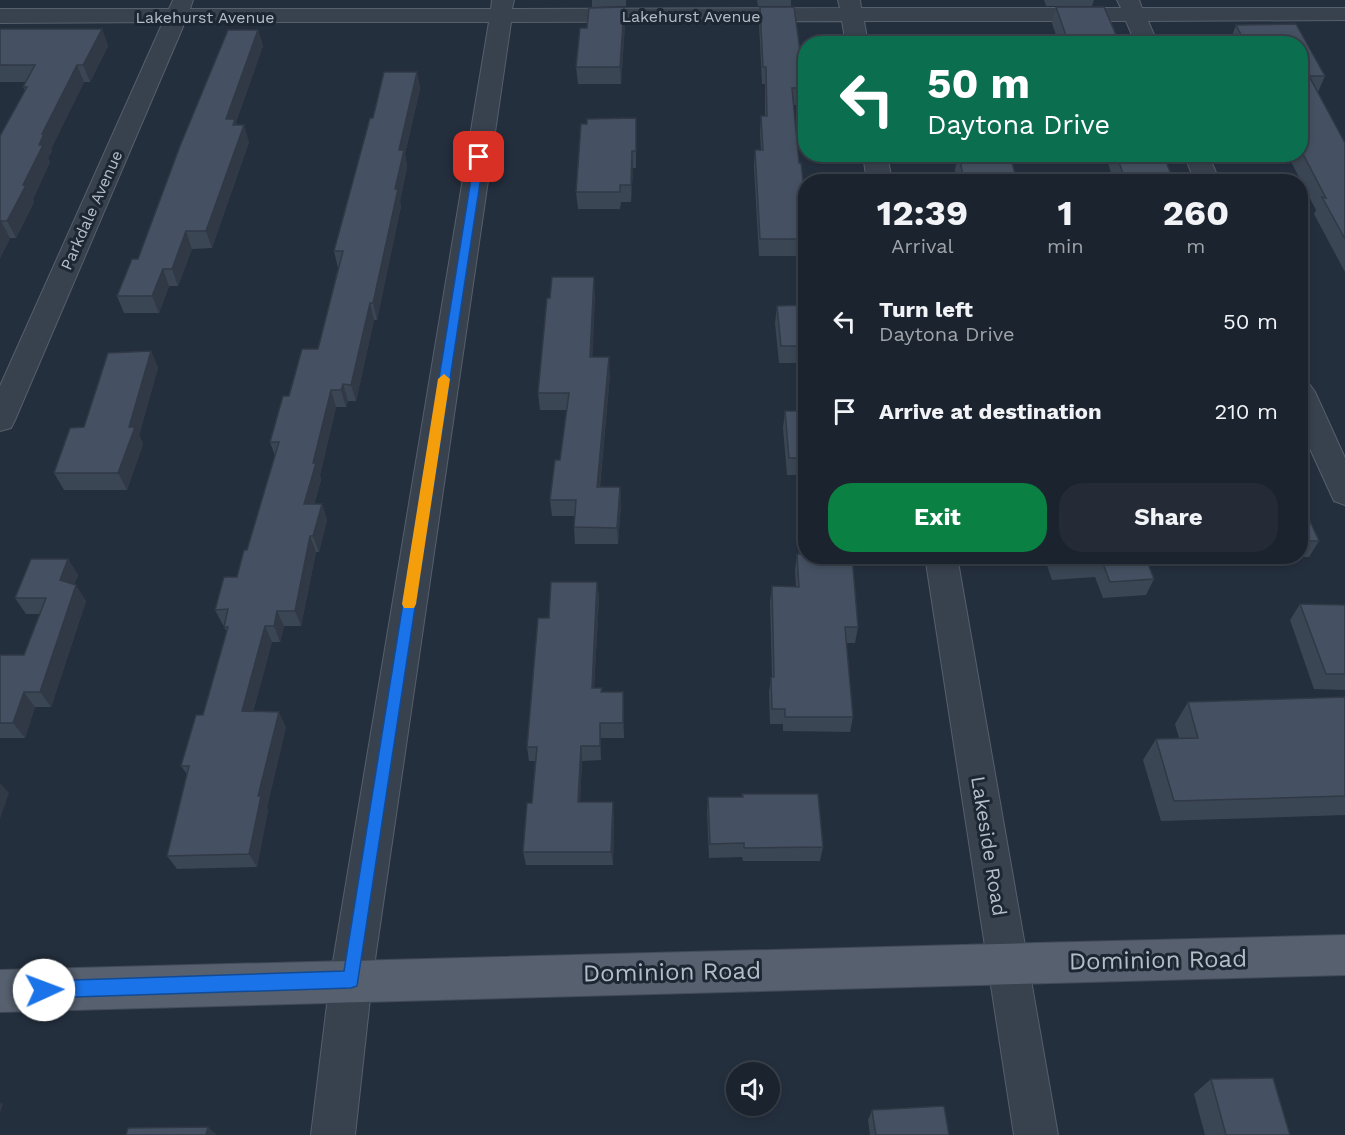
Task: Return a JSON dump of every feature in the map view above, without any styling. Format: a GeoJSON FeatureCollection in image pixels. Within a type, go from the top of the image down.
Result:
{"type":"FeatureCollection","features":[{"type":"Feature","properties":{"kind":"main road","name":"Dominion Road"},"geometry":{"type":"LineString","coordinates":[[0,991],[1345,955]]}},
{"type":"Feature","properties":{"kind":"street","name":"Lakehurst Avenue"},"geometry":{"type":"LineString","coordinates":[[0,16],[179,9],[1131,7],[1345,14]]}},
{"type":"Feature","properties":{"kind":"street"},"geometry":{"type":"LineString","coordinates":[[1131,7],[1144,36]]}},
{"type":"Feature","properties":{"kind":"street"},"geometry":{"type":"LineString","coordinates":[[333,1135],[351,980],[502,8]]}},
{"type":"Feature","properties":{"kind":"street"},"geometry":{"type":"LineString","coordinates":[[851,8],[856,36]]}},
{"type":"Feature","properties":{"kind":"street","name":"Parkdale Avenue"},"geometry":{"type":"LineString","coordinates":[[0,420],[179,9]]}},
{"type":"Feature","properties":{"kind":"street"},"geometry":{"type":"LineString","coordinates":[[1308,410],[1345,493]]}},
{"type":"Feature","properties":{"kind":"street","name":"Lakeside Road"},"geometry":{"type":"LineString","coordinates":[[943,564],[1036,1135]]}},
{"type":"Feature","properties":{"kind":"building"},"geometry":{"type":"Polygon","coordinates":[[[624,7],[620,67],[576,67],[580,28],[587,28],[589,8],[624,7]]]}},
{"type":"Feature","properties":{"kind":"building"},"geometry":{"type":"Polygon","coordinates":[[[760,7],[794,7],[798,36],[798,88],[792,88],[798,162],[801,163],[802,174],[798,174],[798,239],[760,239],[755,150],[763,150],[761,116],[767,116],[766,67],[763,67],[760,7]]]}},
{"type":"Feature","properties":{"kind":"building"},"geometry":{"type":"Polygon","coordinates":[[[1056,7],[1104,7],[1117,36],[1066,36],[1056,7]]]}},
{"type":"Feature","properties":{"kind":"building"},"geometry":{"type":"Polygon","coordinates":[[[1296,24],[1303,36],[1242,36],[1236,25],[1296,24]]]}},
{"type":"Feature","properties":{"kind":"building"},"geometry":{"type":"Polygon","coordinates":[[[0,29],[102,29],[83,65],[77,65],[42,134],[44,134],[39,145],[43,145],[23,185],[26,185],[7,221],[0,223],[0,136],[27,87],[23,87],[35,65],[0,65],[0,29]]]}},
{"type":"Feature","properties":{"kind":"building"},"geometry":{"type":"Polygon","coordinates":[[[228,30],[258,30],[226,119],[235,119],[233,125],[244,125],[206,231],[186,231],[172,269],[163,269],[152,296],[117,296],[132,259],[138,259],[180,146],[228,30]]]}},
{"type":"Feature","properties":{"kind":"building"},"geometry":{"type":"Polygon","coordinates":[[[1308,46],[1325,76],[1309,76],[1345,143],[1345,239],[1322,197],[1326,198],[1307,162],[1308,46]]]}},
{"type":"Feature","properties":{"kind":"building"},"geometry":{"type":"Polygon","coordinates":[[[384,72],[417,72],[399,150],[404,150],[395,189],[398,189],[373,303],[370,303],[351,385],[343,384],[341,390],[331,390],[313,463],[316,463],[304,504],[322,504],[313,536],[310,536],[295,611],[277,611],[274,626],[265,626],[242,711],[279,712],[258,796],[261,796],[249,854],[167,856],[189,766],[181,766],[196,715],[203,715],[228,627],[224,627],[228,609],[215,610],[224,577],[237,577],[244,550],[247,550],[279,442],[270,442],[283,396],[289,396],[302,349],[318,349],[343,251],[334,251],[384,72]]]}},
{"type":"Feature","properties":{"kind":"building"},"geometry":{"type":"Polygon","coordinates":[[[636,118],[636,151],[632,151],[631,185],[620,185],[620,192],[576,192],[581,124],[587,124],[587,119],[636,118]]]}},
{"type":"Feature","properties":{"kind":"building"},"geometry":{"type":"Polygon","coordinates":[[[960,162],[1012,162],[1015,174],[963,174],[960,162]]]}},
{"type":"Feature","properties":{"kind":"building"},"geometry":{"type":"Polygon","coordinates":[[[1119,162],[1166,162],[1171,174],[1123,174],[1119,162]]]}},
{"type":"Feature","properties":{"kind":"building"},"geometry":{"type":"Polygon","coordinates":[[[552,277],[594,277],[590,357],[609,357],[597,487],[620,487],[617,528],[574,527],[576,500],[550,500],[555,460],[560,460],[569,393],[538,393],[547,298],[550,298],[552,277]]]}},
{"type":"Feature","properties":{"kind":"building"},"geometry":{"type":"Polygon","coordinates":[[[798,305],[798,346],[781,346],[777,306],[798,305]]]}},
{"type":"Feature","properties":{"kind":"building"},"geometry":{"type":"Polygon","coordinates":[[[151,351],[129,427],[135,427],[118,473],[54,473],[70,428],[84,427],[108,353],[151,351]]]}},
{"type":"Feature","properties":{"kind":"building"},"geometry":{"type":"Polygon","coordinates":[[[785,411],[798,411],[798,458],[789,458],[785,411]]]}},
{"type":"Feature","properties":{"kind":"building"},"geometry":{"type":"Polygon","coordinates":[[[1308,517],[1319,541],[1308,541],[1308,517]]]}},
{"type":"Feature","properties":{"kind":"building"},"geometry":{"type":"Polygon","coordinates":[[[797,554],[798,564],[853,564],[858,627],[845,627],[853,717],[785,717],[785,709],[772,709],[771,677],[774,677],[772,586],[799,587],[797,554]]]}},
{"type":"Feature","properties":{"kind":"building"},"geometry":{"type":"Polygon","coordinates":[[[31,559],[68,559],[60,580],[76,585],[40,692],[24,692],[13,723],[0,723],[0,655],[24,655],[46,598],[15,598],[31,559]]]}},
{"type":"Feature","properties":{"kind":"building"},"geometry":{"type":"Polygon","coordinates":[[[1103,564],[1148,564],[1154,579],[1110,582],[1103,564]]]}},
{"type":"Feature","properties":{"kind":"building"},"geometry":{"type":"Polygon","coordinates":[[[551,582],[597,582],[592,688],[602,688],[601,692],[623,692],[623,723],[600,723],[600,746],[581,746],[578,802],[613,802],[611,852],[523,852],[527,803],[532,803],[537,747],[527,747],[538,618],[549,618],[551,582]]]}},
{"type":"Feature","properties":{"kind":"building"},"geometry":{"type":"Polygon","coordinates":[[[1300,604],[1345,605],[1345,674],[1326,674],[1300,604]]]}},
{"type":"Feature","properties":{"kind":"building"},"geometry":{"type":"Polygon","coordinates":[[[1345,697],[1345,796],[1174,801],[1156,739],[1198,738],[1188,702],[1345,697]]]}},
{"type":"Feature","properties":{"kind":"building"},"geometry":{"type":"Polygon","coordinates":[[[742,794],[818,794],[823,847],[744,848],[744,843],[710,844],[708,797],[743,797],[742,794]]]}},
{"type":"Feature","properties":{"kind":"building"},"geometry":{"type":"Polygon","coordinates":[[[1273,1078],[1290,1135],[1226,1135],[1211,1079],[1273,1078]]]}},
{"type":"Feature","properties":{"kind":"building"},"geometry":{"type":"Polygon","coordinates":[[[944,1106],[949,1135],[876,1135],[872,1110],[944,1106]]]}},
{"type":"Feature","properties":{"kind":"building"},"geometry":{"type":"Polygon","coordinates":[[[208,1127],[206,1135],[126,1135],[128,1128],[208,1127]]]}},
{"type":"Feature","properties":{"kind":"slow traffic"},"geometry":{"type":"LineString","coordinates":[[409,604],[444,379]]}},
{"type":"Feature","properties":{"kind":"route"},"geometry":{"type":"LineString","coordinates":[[44,990],[351,980],[479,157]]}}]}
